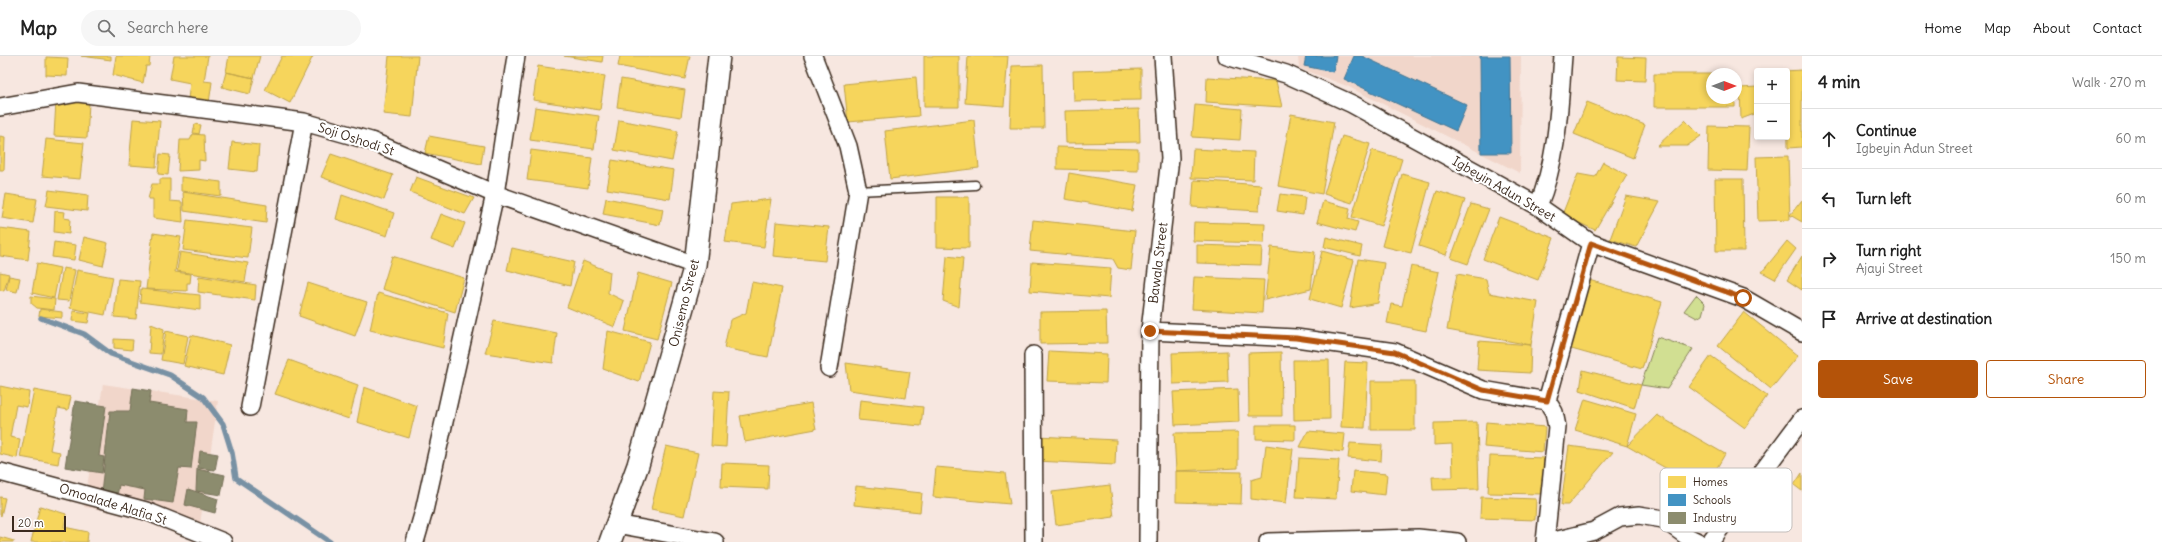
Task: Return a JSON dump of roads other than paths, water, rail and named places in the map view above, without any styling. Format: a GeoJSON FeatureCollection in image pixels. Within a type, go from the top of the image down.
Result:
{"type":"FeatureCollection","features":[{"type":"Feature","properties":{"kind":"street"},"geometry":{"type":"LineString","coordinates":[[415,542],[424,512],[495,194],[516,56]]}},
{"type":"Feature","properties":{"kind":"street","name":"Onisemo Street"},"geometry":{"type":"LineString","coordinates":[[613,533],[638,465],[696,265],[719,56]]}},
{"type":"Feature","properties":{"kind":"street"},"geometry":{"type":"LineString","coordinates":[[813,56],[848,146],[858,190],[829,368]]}},
{"type":"Feature","properties":{"kind":"street","name":"Bawala Street"},"geometry":{"type":"LineString","coordinates":[[1148,542],[1150,331],[1170,158],[1163,56]]}},
{"type":"Feature","properties":{"kind":"street","name":"Igbeyin Adun Street"},"geometry":{"type":"LineString","coordinates":[[1227,56],[1286,74],[1352,104],[1538,206],[1591,243],[1743,298],[1802,332]]}},
{"type":"Feature","properties":{"kind":"street"},"geometry":{"type":"LineString","coordinates":[[1538,206],[1548,184],[1555,140],[1563,56]]}},
{"type":"Feature","properties":{"kind":"street","name":"Soji Oshodi St"},"geometry":{"type":"LineString","coordinates":[[0,107],[78,93],[304,122],[371,141],[495,194],[696,265]]}},
{"type":"Feature","properties":{"kind":"street"},"geometry":{"type":"LineString","coordinates":[[250,408],[304,122]]}},
{"type":"Feature","properties":{"kind":"street"},"geometry":{"type":"LineString","coordinates":[[1547,401],[1591,243]]}},
{"type":"Feature","properties":{"kind":"street"},"geometry":{"type":"LineString","coordinates":[[1150,331],[1296,338],[1395,352],[1483,390],[1547,401],[1554,412],[1557,427],[1545,542]]}},
{"type":"Feature","properties":{"kind":"street"},"geometry":{"type":"LineString","coordinates":[[1033,355],[1034,542]]}},
{"type":"Feature","properties":{"kind":"street"},"geometry":{"type":"LineString","coordinates":[[1766,468],[1802,420]]}},
{"type":"Feature","properties":{"kind":"street","name":"Omoalade Alafia St"},"geometry":{"type":"LineString","coordinates":[[0,472],[146,512],[223,542]]}},
{"type":"Feature","properties":{"kind":"street"},"geometry":{"type":"LineString","coordinates":[[1550,542],[1590,536],[1620,518],[1639,515],[1660,518]]}},
{"type":"Feature","properties":{"kind":"street"},"geometry":{"type":"LineString","coordinates":[[1682,532],[1693,540]]}},
{"type":"Feature","properties":{"kind":"street"},"geometry":{"type":"LineString","coordinates":[[1710,542],[1718,532]]}},
{"type":"Feature","properties":{"kind":"street"},"geometry":{"type":"LineString","coordinates":[[613,533],[714,542]]}},
{"type":"Feature","properties":{"kind":"street"},"geometry":{"type":"LineString","coordinates":[[1268,542],[1410,538],[1457,542]]}},
{"type":"Feature","properties":{"kind":"lane"},"geometry":{"type":"LineString","coordinates":[[858,190],[975,185]]}},
{"type":"Feature","properties":{"kind":"waterway"},"geometry":{"type":"LineString","coordinates":[[41,318],[84,334],[111,354],[170,375],[203,397],[223,424],[232,453],[236,478],[330,542]]}}]}
